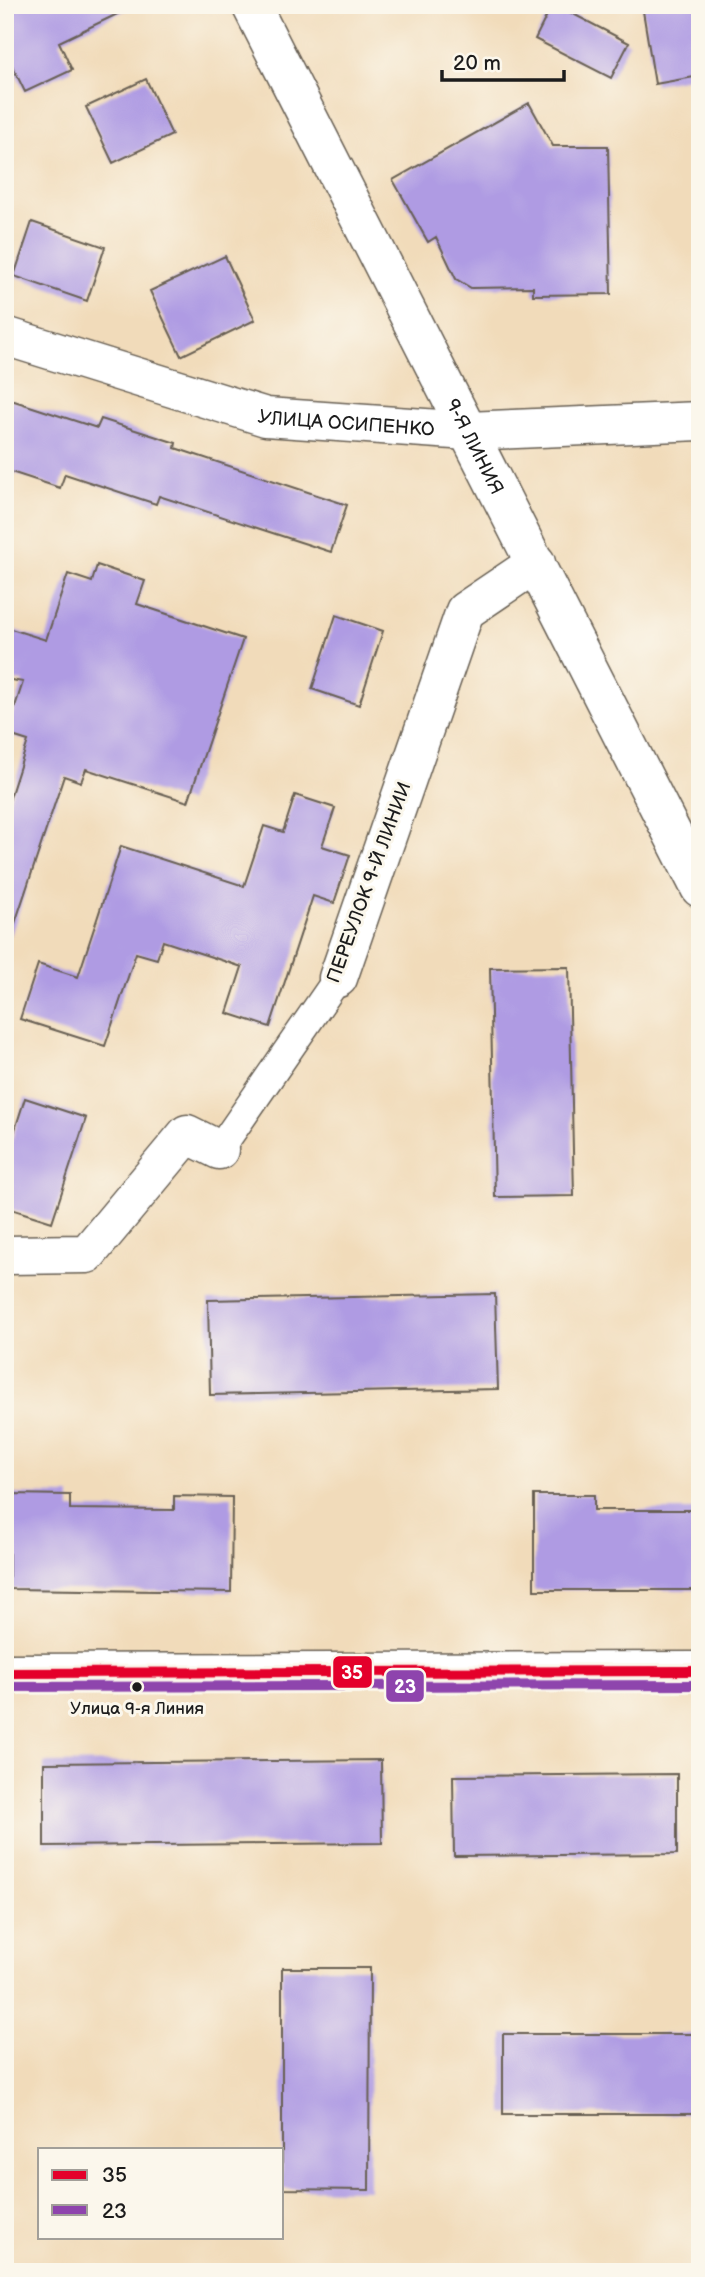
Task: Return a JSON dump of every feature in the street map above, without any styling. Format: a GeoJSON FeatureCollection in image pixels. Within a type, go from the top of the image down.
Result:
{"type":"FeatureCollection","features":[{"type":"Feature","properties":{"kind":"street","name":"9-Я ЛИНИЯ"},"geometry":{"type":"LineString","coordinates":[[251,5],[696,871]]}},
{"type":"Feature","properties":{"kind":"street","name":"УЛИЦА ОСИПЕНКО"},"geometry":{"type":"LineString","coordinates":[[5,336],[266,418],[468,431],[700,421]]}},
{"type":"Feature","properties":{"kind":"street","name":"ПЕРЕУЛОК 9-Й ЛИНИИ"},"geometry":{"type":"LineString","coordinates":[[5,1255],[87,1254],[187,1134],[219,1150],[338,978],[465,611],[536,563]]}},
{"type":"Feature","properties":{"kind":"street"},"geometry":{"type":"LineString","coordinates":[[5,1673],[700,1671]]}},
{"type":"Feature","properties":{"kind":"building"},"geometry":{"type":"Polygon","coordinates":[[[5,5],[136,5],[59,42],[72,70],[25,92],[5,51],[5,5]]]}},
{"type":"Feature","properties":{"kind":"building"},"geometry":{"type":"Polygon","coordinates":[[[552,5],[629,43],[611,78],[535,39],[552,5]]]}},
{"type":"Feature","properties":{"kind":"building"},"geometry":{"type":"Polygon","coordinates":[[[642,5],[700,5],[700,76],[655,84],[642,5]]]}},
{"type":"Feature","properties":{"kind":"building"},"geometry":{"type":"Polygon","coordinates":[[[146,79],[172,135],[113,163],[86,107],[146,79]]]}},
{"type":"Feature","properties":{"kind":"building"},"geometry":{"type":"Polygon","coordinates":[[[529,103],[553,146],[608,146],[611,294],[533,295],[533,287],[471,288],[456,279],[436,237],[428,242],[393,180],[529,103]]]}},
{"type":"Feature","properties":{"kind":"building"},"geometry":{"type":"Polygon","coordinates":[[[32,222],[105,247],[87,301],[14,276],[32,222]]]}},
{"type":"Feature","properties":{"kind":"building"},"geometry":{"type":"Polygon","coordinates":[[[225,256],[255,320],[181,356],[150,291],[225,256]]]}},
{"type":"Feature","properties":{"kind":"building"},"geometry":{"type":"Polygon","coordinates":[[[5,398],[97,428],[101,419],[176,443],[175,448],[347,505],[331,552],[159,496],[156,504],[65,474],[60,488],[5,470],[5,398]]]}},
{"type":"Feature","properties":{"kind":"building"},"geometry":{"type":"Polygon","coordinates":[[[97,565],[145,581],[137,604],[243,639],[188,802],[86,769],[81,782],[64,776],[11,935],[5,934],[5,813],[28,741],[6,734],[23,682],[5,679],[5,627],[46,640],[68,574],[92,582],[97,565]]]}},
{"type":"Feature","properties":{"kind":"building"},"geometry":{"type":"Polygon","coordinates":[[[336,615],[383,631],[359,705],[312,689],[336,615]]]}},
{"type":"Feature","properties":{"kind":"building"},"geometry":{"type":"Polygon","coordinates":[[[295,795],[335,808],[322,846],[350,855],[334,903],[313,896],[270,1027],[227,1013],[242,967],[163,941],[157,959],[136,953],[105,1046],[20,1019],[38,964],[78,977],[121,846],[244,886],[264,826],[283,832],[295,795]]]}},
{"type":"Feature","properties":{"kind":"building"},"geometry":{"type":"Polygon","coordinates":[[[569,967],[574,1196],[495,1197],[490,968],[569,967]]]}},
{"type":"Feature","properties":{"kind":"building"},"geometry":{"type":"Polygon","coordinates":[[[25,1098],[86,1118],[52,1222],[5,1207],[5,1161],[25,1098]]]}},
{"type":"Feature","properties":{"kind":"building"},"geometry":{"type":"Polygon","coordinates":[[[495,1294],[498,1389],[210,1395],[208,1300],[495,1294]]]}},
{"type":"Feature","properties":{"kind":"building"},"geometry":{"type":"Polygon","coordinates":[[[9,1494],[70,1495],[70,1509],[174,1510],[174,1496],[232,1497],[231,1592],[9,1589],[9,1494]]]}},
{"type":"Feature","properties":{"kind":"building"},"geometry":{"type":"Polygon","coordinates":[[[534,1495],[594,1495],[594,1510],[700,1510],[700,1590],[534,1590],[534,1495]]]}},
{"type":"Feature","properties":{"kind":"building"},"geometry":{"type":"Polygon","coordinates":[[[381,1760],[382,1843],[44,1846],[44,1763],[381,1760]]]}},
{"type":"Feature","properties":{"kind":"building"},"geometry":{"type":"Polygon","coordinates":[[[677,1774],[677,1854],[454,1856],[453,1776],[677,1774]]]}},
{"type":"Feature","properties":{"kind":"building"},"geometry":{"type":"Polygon","coordinates":[[[282,1968],[370,1968],[369,2190],[284,2189],[282,1968]]]}},
{"type":"Feature","properties":{"kind":"building"},"geometry":{"type":"Polygon","coordinates":[[[503,2034],[700,2034],[700,2114],[503,2114],[503,2034]]]}},
{"type":"Feature","properties":{"kind":"transit line","name":"35"},"geometry":{"type":"LineString","coordinates":[[5,1673],[700,1671]]}},
{"type":"Feature","properties":{"kind":"transit line","name":"23"},"geometry":{"type":"LineString","coordinates":[[5,1687],[700,1685]]}},
{"type":"Feature","properties":{"kind":"place","name":"Улица 9-я Линия"},"geometry":{"type":"Point","coordinates":[137,1687]}}]}
